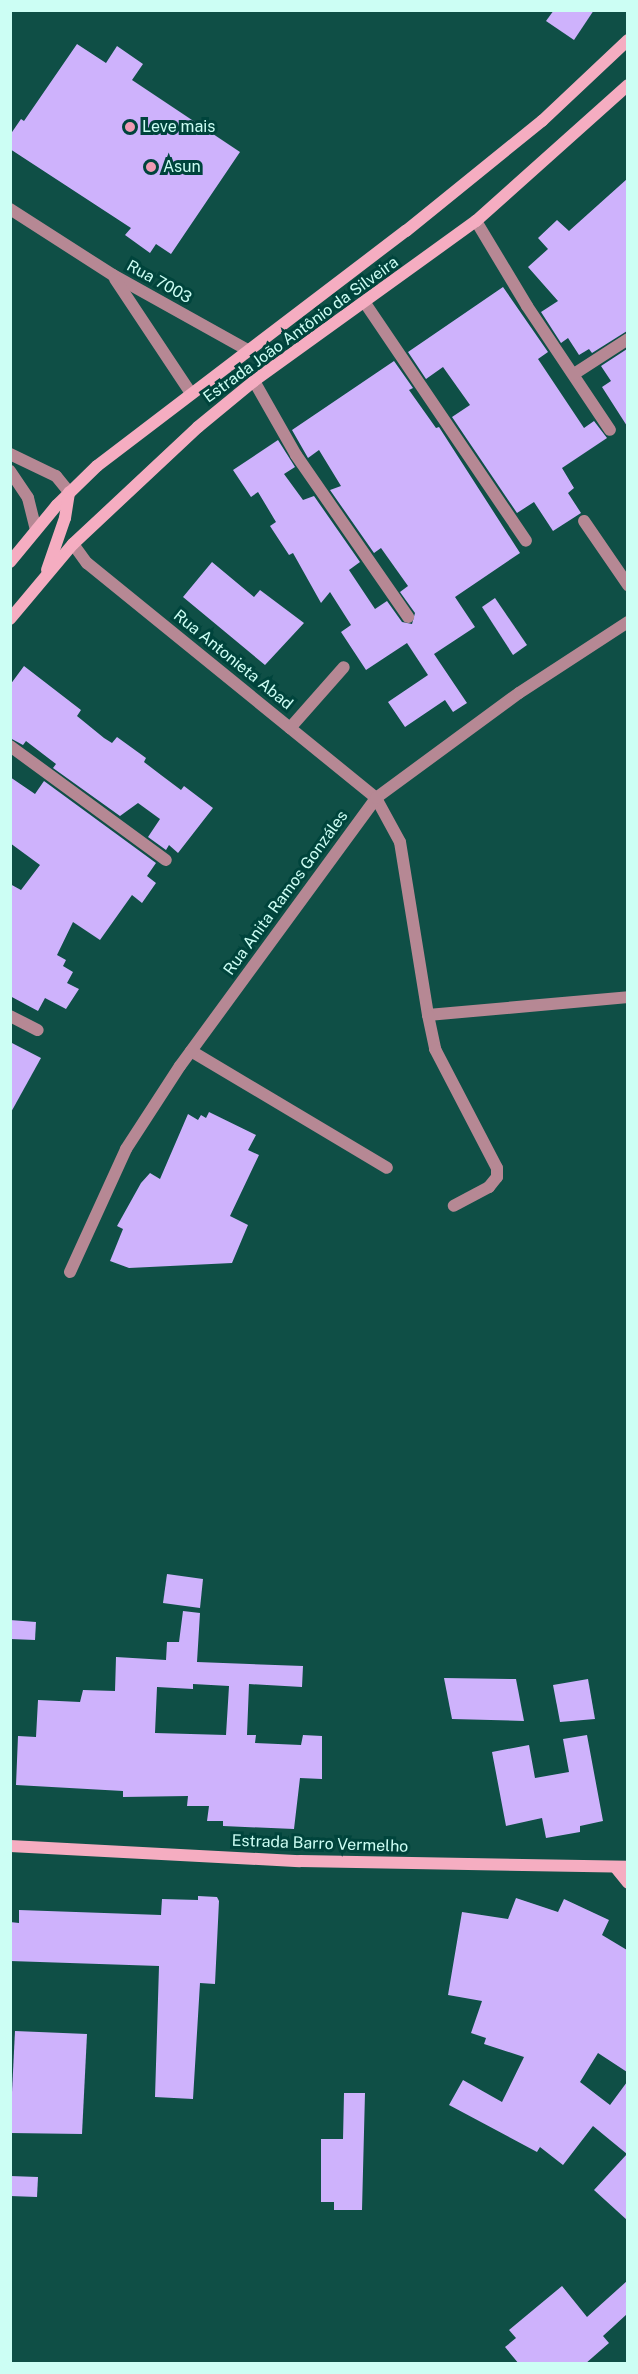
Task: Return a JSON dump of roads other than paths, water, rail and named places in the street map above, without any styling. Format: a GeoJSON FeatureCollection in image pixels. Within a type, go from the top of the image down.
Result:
{"type":"FeatureCollection","features":[{"type":"Feature","properties":{"kind":"main road","name":"Estrada João Antônio da Silveira"},"geometry":{"type":"LineString","coordinates":[[10,562],[69,492],[190,392],[406,231],[533,128],[627,40]]}},
{"type":"Feature","properties":{"kind":"main road","name":"Estrada João Antônio da Silveira"},"geometry":{"type":"LineString","coordinates":[[10,619],[73,544],[254,381],[476,221],[627,85]]}},
{"type":"Feature","properties":{"kind":"main road"},"geometry":{"type":"LineString","coordinates":[[44,579],[65,518],[69,492]]}},
{"type":"Feature","properties":{"kind":"main road","name":"Estrada Barro Vermelho"},"geometry":{"type":"LineString","coordinates":[[10,1846],[300,1861],[622,1868]]}},
{"type":"Feature","properties":{"kind":"main road"},"geometry":{"type":"LineString","coordinates":[[622,1868],[627,1883]]}},
{"type":"Feature","properties":{"kind":"street"},"geometry":{"type":"LineString","coordinates":[[10,209],[113,275]]}},
{"type":"Feature","properties":{"kind":"street"},"geometry":{"type":"LineString","coordinates":[[476,221],[527,306],[610,430]]}},
{"type":"Feature","properties":{"kind":"street","name":"Rua 7003"},"geometry":{"type":"LineString","coordinates":[[113,275],[248,350]]}},
{"type":"Feature","properties":{"kind":"street","name":"Rua 7003"},"geometry":{"type":"LineString","coordinates":[[113,275],[190,392]]}},
{"type":"Feature","properties":{"kind":"street"},"geometry":{"type":"LineString","coordinates":[[365,303],[526,541]]}},
{"type":"Feature","properties":{"kind":"street"},"geometry":{"type":"LineString","coordinates":[[574,374],[627,339]]}},
{"type":"Feature","properties":{"kind":"street"},"geometry":{"type":"LineString","coordinates":[[254,381],[296,455],[408,617]]}},
{"type":"Feature","properties":{"kind":"street"},"geometry":{"type":"LineString","coordinates":[[10,454],[56,476],[69,492]]}},
{"type":"Feature","properties":{"kind":"street"},"geometry":{"type":"LineString","coordinates":[[10,471],[28,498],[36,529]]}},
{"type":"Feature","properties":{"kind":"street"},"geometry":{"type":"LineString","coordinates":[[584,521],[627,585]]}},
{"type":"Feature","properties":{"kind":"street","name":"Rua Antonieta Abad"},"geometry":{"type":"LineString","coordinates":[[73,544],[87,563],[376,798]]}},
{"type":"Feature","properties":{"kind":"street","name":"Rua Anita Ramos Gonzáles"},"geometry":{"type":"LineString","coordinates":[[70,1272],[126,1149],[191,1051],[376,798],[519,693],[627,622]]}},
{"type":"Feature","properties":{"kind":"street"},"geometry":{"type":"LineString","coordinates":[[290,728],[344,667]]}},
{"type":"Feature","properties":{"kind":"street"},"geometry":{"type":"LineString","coordinates":[[10,746],[166,860]]}},
{"type":"Feature","properties":{"kind":"street"},"geometry":{"type":"LineString","coordinates":[[376,798],[400,842],[435,1049],[497,1168],[497,1178],[489,1186],[454,1206]]}},
{"type":"Feature","properties":{"kind":"street"},"geometry":{"type":"LineString","coordinates":[[428,1015],[627,998]]}},
{"type":"Feature","properties":{"kind":"street"},"geometry":{"type":"LineString","coordinates":[[10,1016],[38,1029]]}},
{"type":"Feature","properties":{"kind":"street"},"geometry":{"type":"LineString","coordinates":[[191,1051],[387,1168]]}},
{"type":"Feature","properties":{"kind":"place","name":"Leve mais"},"geometry":{"type":"Point","coordinates":[130,127]}},
{"type":"Feature","properties":{"kind":"place","name":"Asun"},"geometry":{"type":"Point","coordinates":[151,167]}}]}
